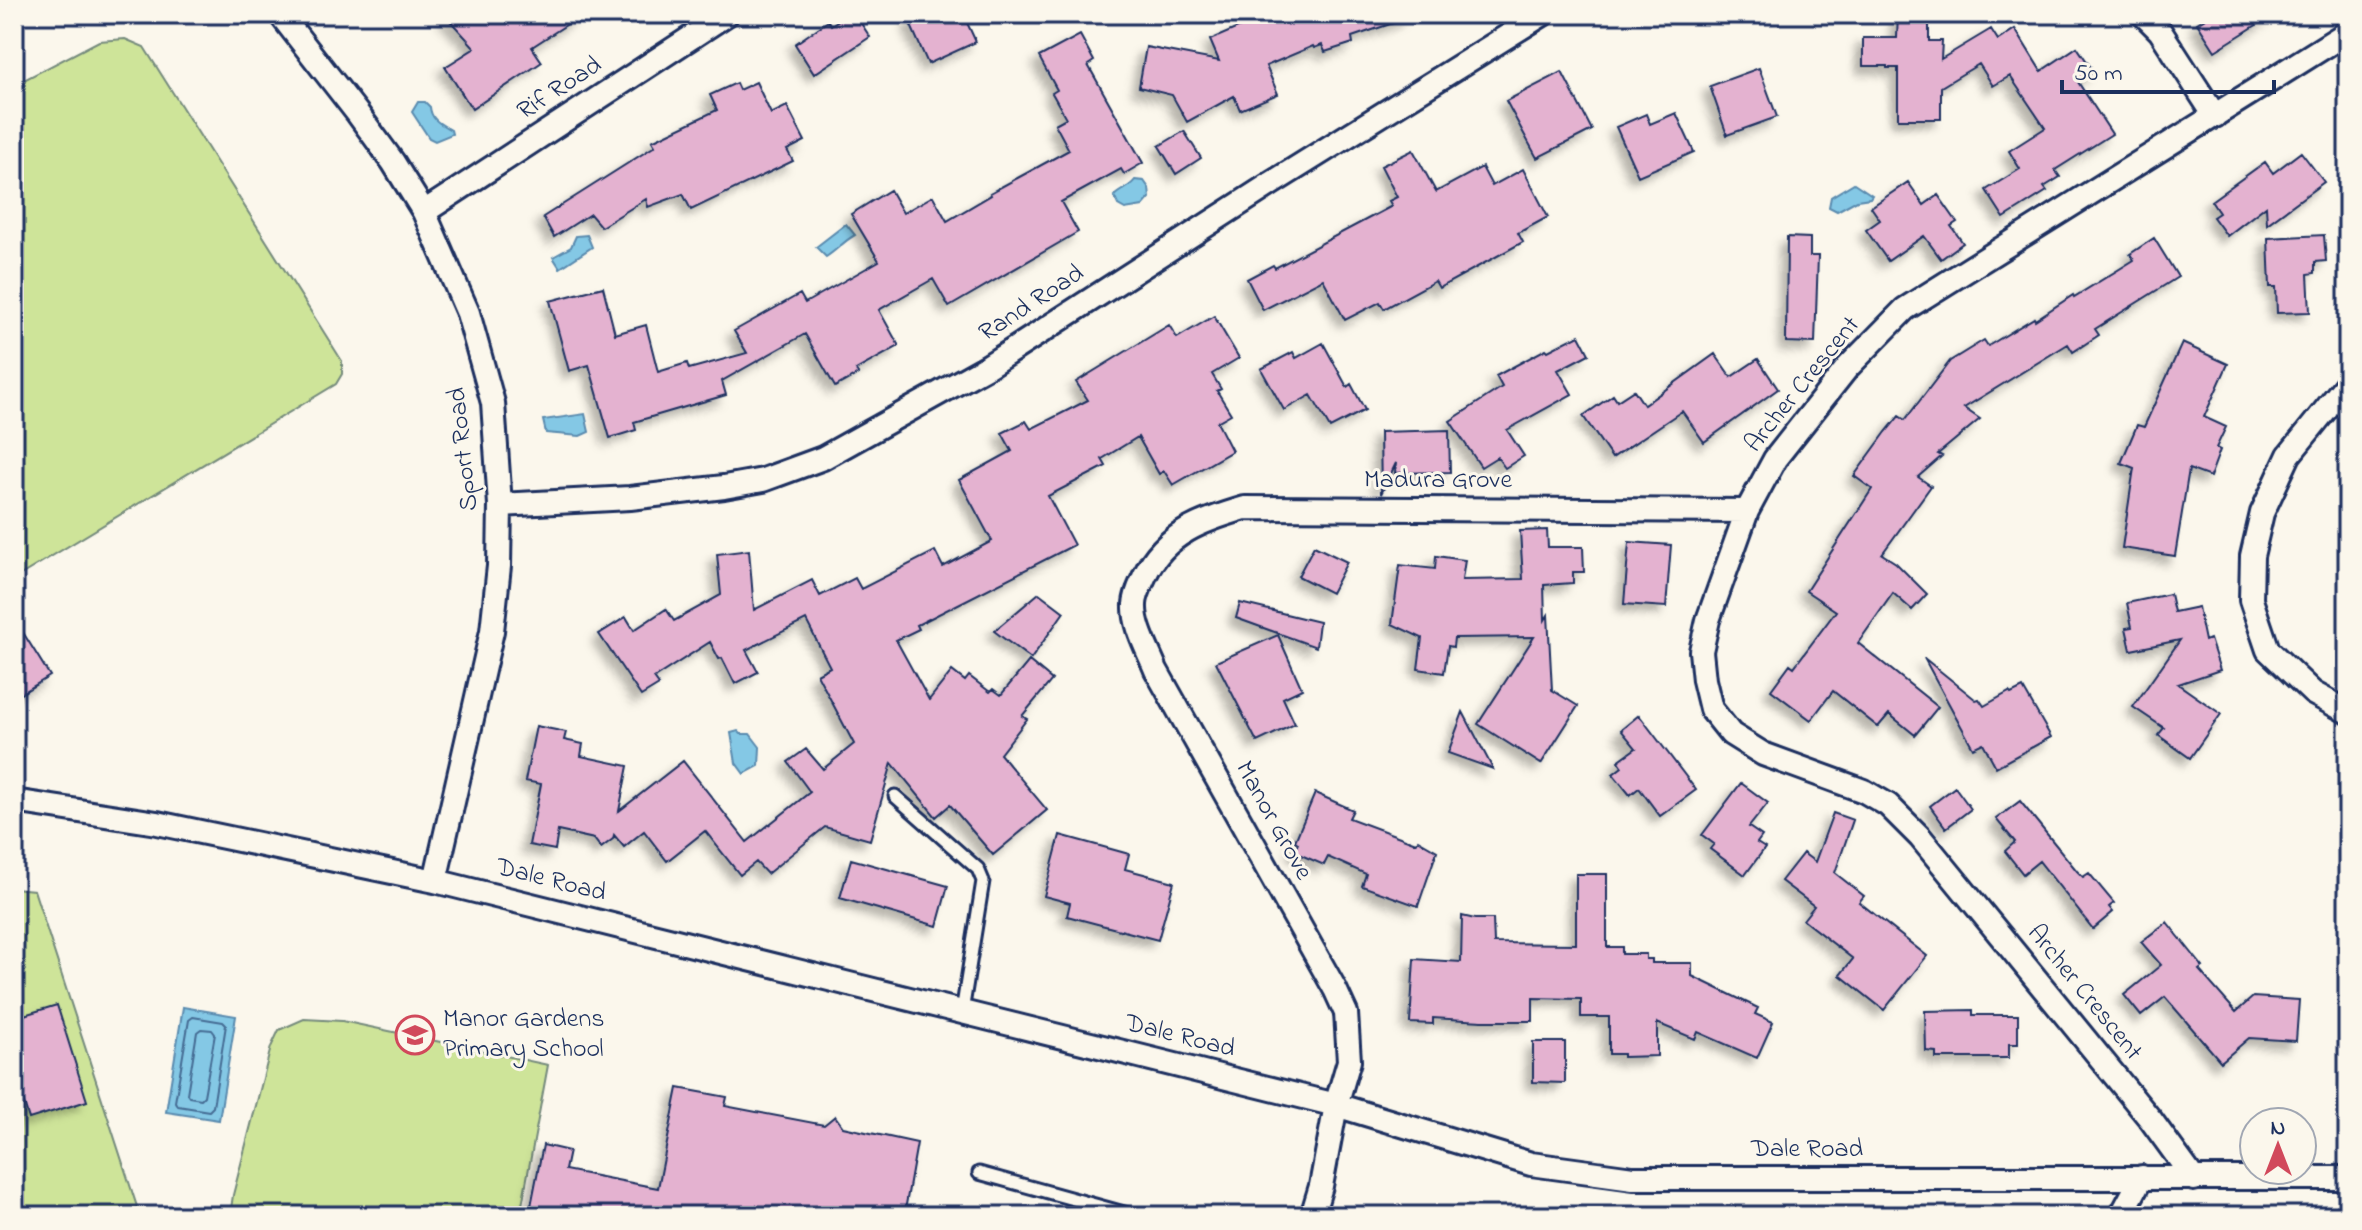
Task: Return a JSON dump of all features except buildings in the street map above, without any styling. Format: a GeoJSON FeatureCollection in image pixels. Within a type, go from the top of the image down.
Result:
{"type":"FeatureCollection","features":[{"type":"Feature","properties":{"kind":"street","name":"Sport Road"},"geometry":{"type":"LineString","coordinates":[[280,14],[393,162],[424,212],[468,313],[493,403],[500,505],[499,566],[492,631],[435,881]]}},
{"type":"Feature","properties":{"kind":"street","name":"Rif Road"},"geometry":{"type":"LineString","coordinates":[[424,212],[727,14]]}},
{"type":"Feature","properties":{"kind":"street","name":"Rand Road"},"geometry":{"type":"LineString","coordinates":[[500,505],[630,498],[724,487],[763,480],[823,458],[988,366],[1272,183],[1543,14]]}},
{"type":"Feature","properties":{"kind":"street"},"geometry":{"type":"LineString","coordinates":[[2143,14],[2160,31],[2215,116]]}},
{"type":"Feature","properties":{"kind":"street","name":"Archer Crescent"},"geometry":{"type":"LineString","coordinates":[[2194,1179],[2151,1120],[1920,837],[1888,805],[1864,791],[1763,754],[1731,734],[1711,709],[1701,651],[1708,620],[1747,511],[1775,459],[1847,368],[1905,309],[2348,32]]}},
{"type":"Feature","properties":{"kind":"street"},"geometry":{"type":"LineString","coordinates":[[2348,382],[2289,455],[2262,513],[2252,556],[2251,600],[2268,650],[2313,693],[2348,712]]}},
{"type":"Feature","properties":{"kind":"street","name":"Madura Grove"},"geometry":{"type":"LineString","coordinates":[[1149,567],[1173,537],[1209,519],[1245,508],[1747,511]]}},
{"type":"Feature","properties":{"kind":"street","name":"Manor Grove"},"geometry":{"type":"LineString","coordinates":[[1149,567],[1135,603],[1138,625],[1156,670],[1346,1013],[1349,1061],[1336,1105],[1321,1186],[1312,1216]]}},
{"type":"Feature","properties":{"kind":"street","name":"Dale Road"},"geometry":{"type":"LineString","coordinates":[[14,801],[157,823],[435,881],[1336,1105],[1531,1164],[1633,1178],[2348,1178]]}},
{"type":"Feature","properties":{"kind":"street"},"geometry":{"type":"LineString","coordinates":[[2121,1216],[2142,1177]]}},
{"type":"Feature","properties":{"kind":"lane"},"geometry":{"type":"LineString","coordinates":[[895,796],[978,869],[983,881],[962,1012]]}},
{"type":"Feature","properties":{"kind":"lane"},"geometry":{"type":"LineString","coordinates":[[979,1173],[1135,1216]]}},
{"type":"Feature","properties":{"kind":"green space"},"geometry":{"type":"Polygon","coordinates":[[[125,39],[144,47],[342,361],[342,374],[336,384],[14,579],[14,85],[99,41],[125,39]]]}},
{"type":"Feature","properties":{"kind":"green space"},"geometry":{"type":"Polygon","coordinates":[[[14,888],[34,890],[140,1216],[14,1216],[14,888]]]}},
{"type":"Feature","properties":{"kind":"green space"},"geometry":{"type":"Polygon","coordinates":[[[304,1019],[342,1021],[548,1065],[520,1216],[230,1216],[271,1047],[279,1030],[304,1019]]]}},
{"type":"Feature","properties":{"kind":"water"},"geometry":{"type":"Polygon","coordinates":[[[418,102],[425,102],[434,118],[452,134],[435,141],[429,138],[412,112],[418,102]]]}},
{"type":"Feature","properties":{"kind":"water"},"geometry":{"type":"Polygon","coordinates":[[[1135,180],[1144,181],[1150,198],[1143,206],[1125,209],[1118,205],[1114,196],[1135,180]]]}},
{"type":"Feature","properties":{"kind":"water"},"geometry":{"type":"Polygon","coordinates":[[[1854,183],[1872,195],[1870,198],[1857,200],[1837,211],[1829,207],[1831,197],[1854,183]]]}},
{"type":"Feature","properties":{"kind":"water"},"geometry":{"type":"Polygon","coordinates":[[[846,224],[855,235],[826,257],[816,247],[846,224]]]}},
{"type":"Feature","properties":{"kind":"water"},"geometry":{"type":"Polygon","coordinates":[[[587,235],[592,247],[560,268],[553,257],[571,247],[576,236],[587,235]]]}},
{"type":"Feature","properties":{"kind":"water"},"geometry":{"type":"Polygon","coordinates":[[[585,414],[589,432],[580,436],[546,433],[543,420],[585,414]]]}},
{"type":"Feature","properties":{"kind":"water"},"geometry":{"type":"Polygon","coordinates":[[[731,733],[750,734],[760,747],[759,766],[744,774],[736,763],[731,733]]]}},
{"type":"Feature","properties":{"kind":"water"},"geometry":{"type":"Polygon","coordinates":[[[183,1007],[236,1016],[219,1120],[166,1112],[183,1007]]]}},
{"type":"Feature","properties":{"kind":"place","name":"Manor Gardens Primary School"},"geometry":{"type":"Point","coordinates":[415,1035]}}]}
